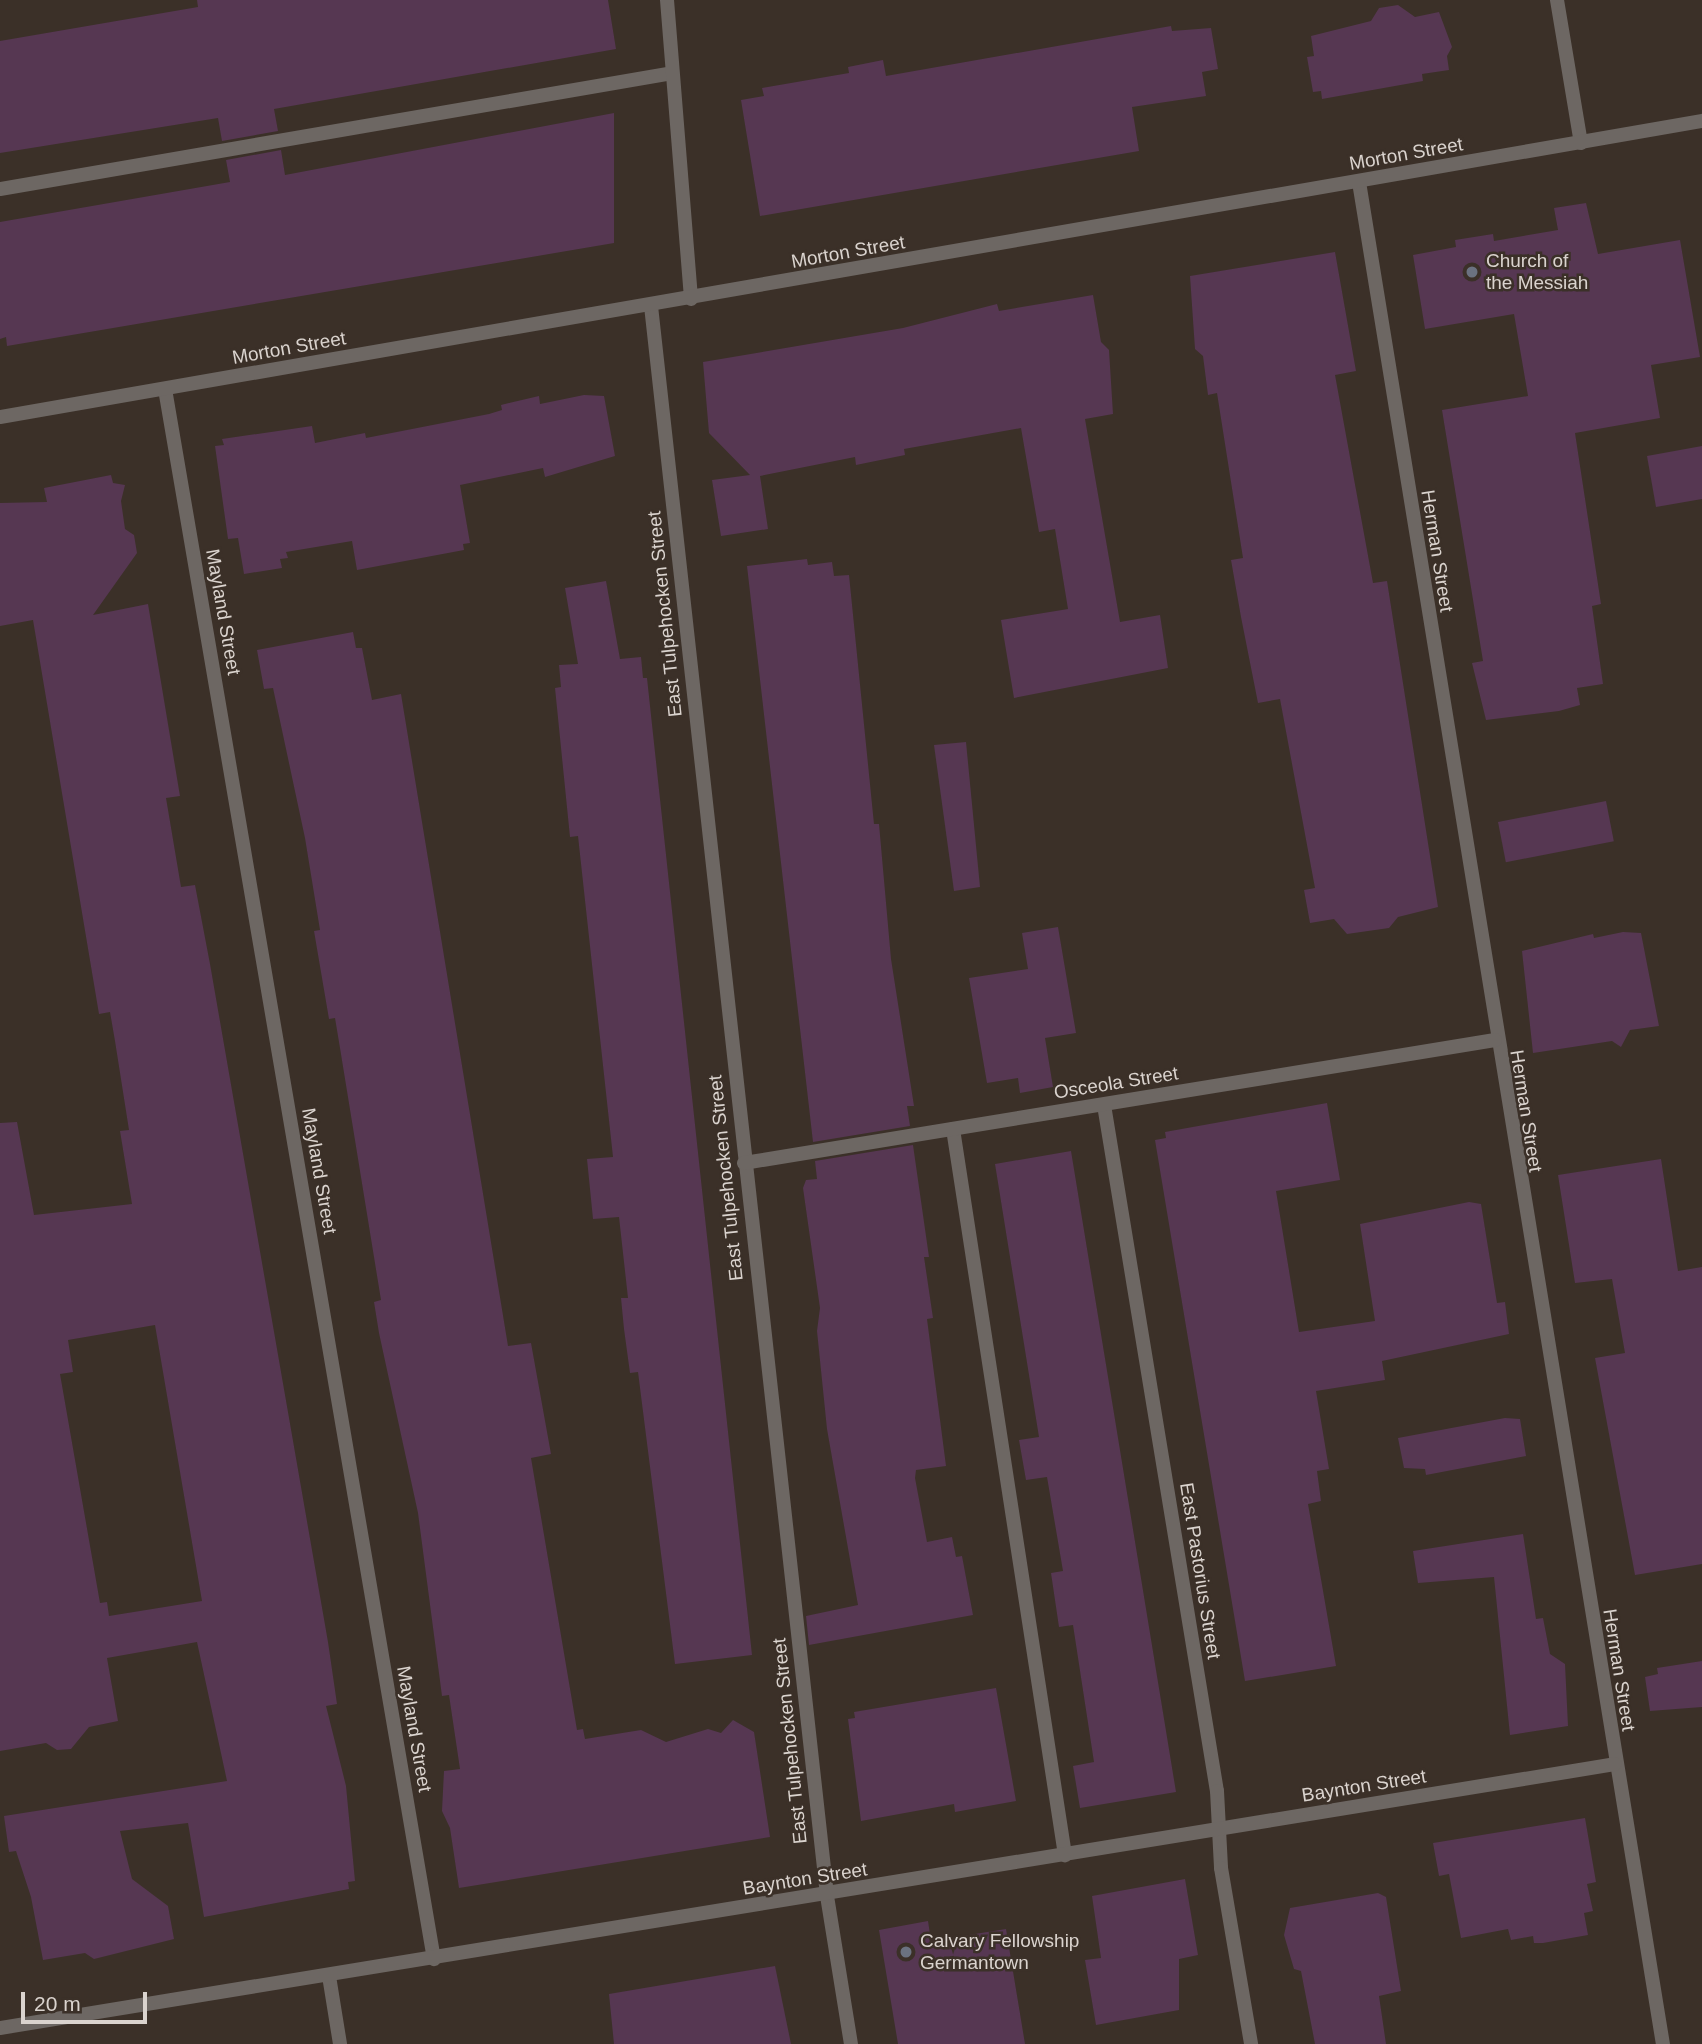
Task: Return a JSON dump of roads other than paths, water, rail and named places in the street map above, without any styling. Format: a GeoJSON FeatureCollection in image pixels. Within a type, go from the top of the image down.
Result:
{"type":"FeatureCollection","features":[{"type":"Feature","properties":{"kind":"street"},"geometry":{"type":"LineString","coordinates":[[667,0],[691,299]]}},
{"type":"Feature","properties":{"kind":"street"},"geometry":{"type":"LineString","coordinates":[[1557,0],[1581,143]]}},
{"type":"Feature","properties":{"kind":"street"},"geometry":{"type":"LineString","coordinates":[[0,189],[672,73]]}},
{"type":"Feature","properties":{"kind":"street","name":"Morton Street"},"geometry":{"type":"LineString","coordinates":[[0,417],[651,306],[1702,121]]}},
{"type":"Feature","properties":{"kind":"street","name":"Herman Street"},"geometry":{"type":"LineString","coordinates":[[1359,182],[1495,1040],[1663,2044]]}},
{"type":"Feature","properties":{"kind":"street","name":"East Tulpehocken Street"},"geometry":{"type":"LineString","coordinates":[[651,306],[827,1896],[851,2044]]}},
{"type":"Feature","properties":{"kind":"street","name":"Mayland Street"},"geometry":{"type":"LineString","coordinates":[[165,389],[434,1959]]}},
{"type":"Feature","properties":{"kind":"street","name":"Osceola Street"},"geometry":{"type":"LineString","coordinates":[[744,1163],[1495,1040]]}},
{"type":"Feature","properties":{"kind":"street","name":"East Pastorius Street"},"geometry":{"type":"LineString","coordinates":[[1104,1105],[1251,2044]]}},
{"type":"Feature","properties":{"kind":"street"},"geometry":{"type":"LineString","coordinates":[[953,1129],[1065,1855]]}},
{"type":"Feature","properties":{"kind":"street","name":"Baynton Street"},"geometry":{"type":"LineString","coordinates":[[0,2028],[827,1896],[1615,1765]]}},
{"type":"Feature","properties":{"kind":"street"},"geometry":{"type":"LineString","coordinates":[[328,1976],[340,2044]]}},
{"type":"Feature","properties":{"kind":"place","name":"Church of the Messiah"},"geometry":{"type":"Point","coordinates":[1472,272]}},
{"type":"Feature","properties":{"kind":"place","name":"Calvary Fellowship Germantown"},"geometry":{"type":"Point","coordinates":[906,1952]}}]}
